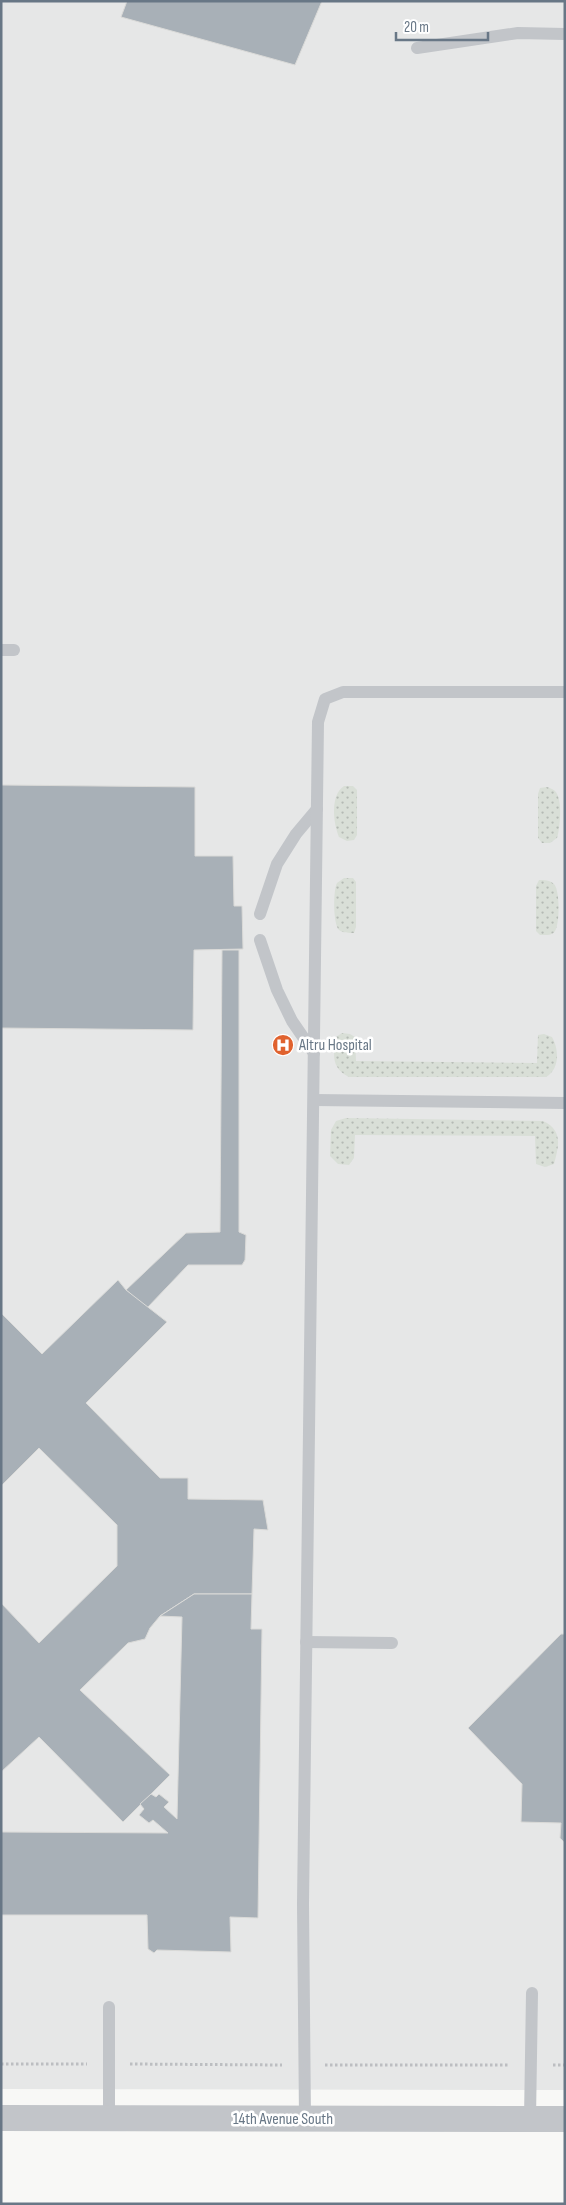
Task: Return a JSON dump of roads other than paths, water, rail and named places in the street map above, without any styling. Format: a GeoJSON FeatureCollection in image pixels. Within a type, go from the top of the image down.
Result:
{"type":"FeatureCollection","features":[{"type":"Feature","properties":{"kind":"street","name":"14th Avenue South"},"geometry":{"type":"LineString","coordinates":[[1,2118],[565,2119]]}},
{"type":"Feature","properties":{"kind":"lane"},"geometry":{"type":"LineString","coordinates":[[417,48],[518,33],[565,34]]}},
{"type":"Feature","properties":{"kind":"lane"},"geometry":{"type":"LineString","coordinates":[[1,650],[14,650]]}},
{"type":"Feature","properties":{"kind":"lane"},"geometry":{"type":"LineString","coordinates":[[305,2120],[303,1904],[318,722],[325,699],[343,692],[565,692]]}},
{"type":"Feature","properties":{"kind":"lane"},"geometry":{"type":"LineString","coordinates":[[260,914],[277,864],[296,834],[317,810]]}},
{"type":"Feature","properties":{"kind":"lane"},"geometry":{"type":"LineString","coordinates":[[260,940],[277,990],[292,1021],[314,1053]]}},
{"type":"Feature","properties":{"kind":"lane"},"geometry":{"type":"LineString","coordinates":[[314,1100],[565,1103]]}},
{"type":"Feature","properties":{"kind":"lane"},"geometry":{"type":"LineString","coordinates":[[306,1642],[392,1643]]}},
{"type":"Feature","properties":{"kind":"lane"},"geometry":{"type":"LineString","coordinates":[[530,2119],[532,1994]]}},
{"type":"Feature","properties":{"kind":"lane"},"geometry":{"type":"LineString","coordinates":[[108,2007],[108,2119]]}},
{"type":"Feature","properties":{"kind":"place","name":"Altru Hospital"},"geometry":{"type":"Point","coordinates":[283,1045]}}]}
